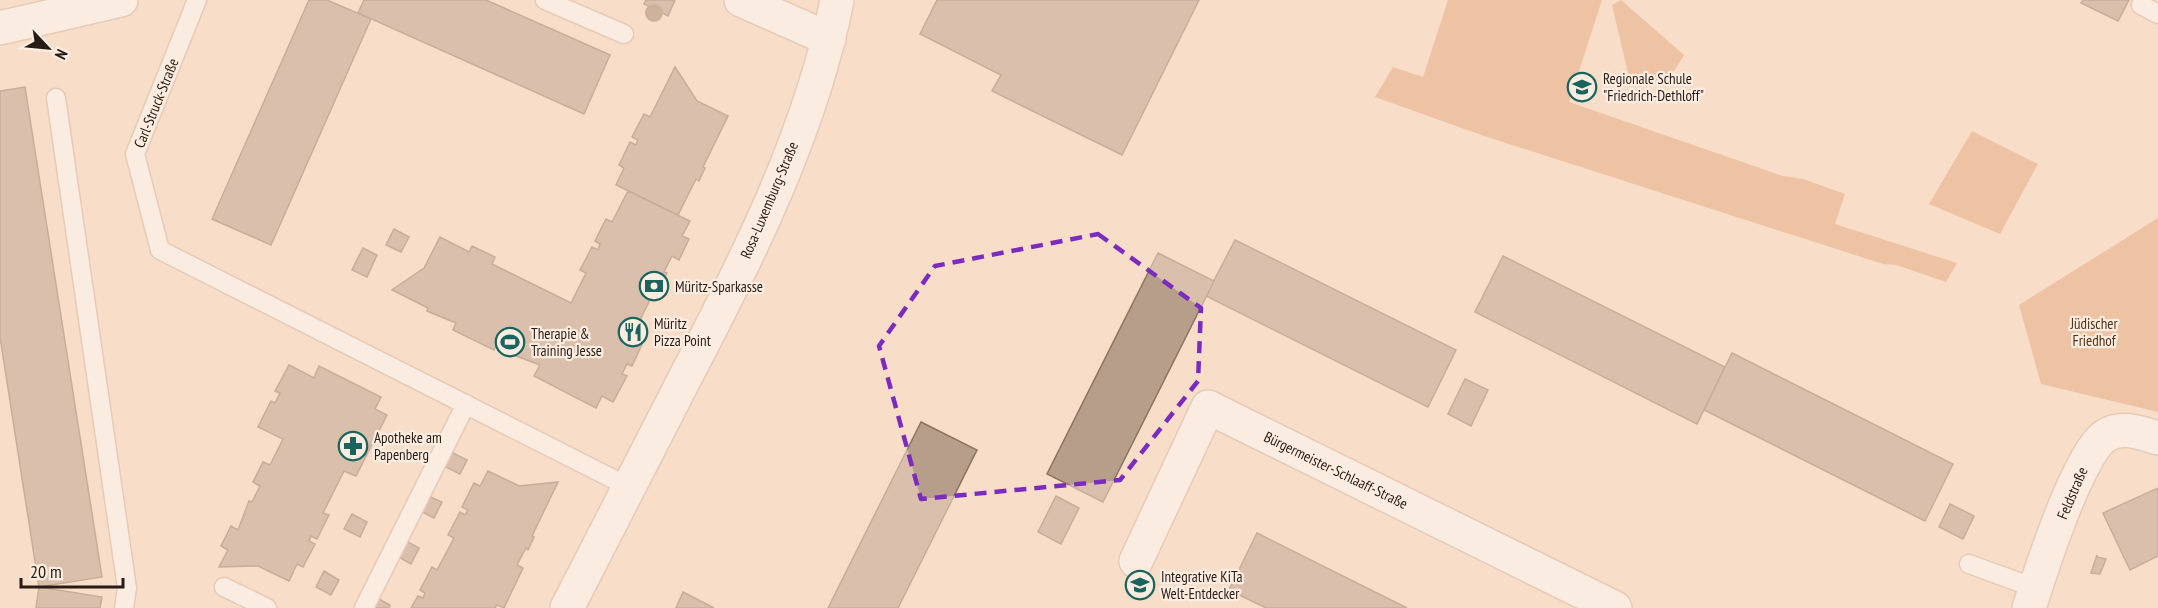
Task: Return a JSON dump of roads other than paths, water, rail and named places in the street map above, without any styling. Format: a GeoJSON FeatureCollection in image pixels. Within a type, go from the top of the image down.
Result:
{"type":"FeatureCollection","features":[{"type":"Feature","properties":{"kind":"street"},"geometry":{"type":"LineString","coordinates":[[0,28],[121,0]]}},
{"type":"Feature","properties":{"kind":"street"},"geometry":{"type":"LineString","coordinates":[[741,0],[829,39]]}},
{"type":"Feature","properties":{"kind":"street","name":"Rosa-Luxemburg-Straße"},"geometry":{"type":"LineString","coordinates":[[567,608],[735,280],[786,166],[829,39],[837,0]]}},
{"type":"Feature","properties":{"kind":"street","name":"Bürgermeister-Schlaaff-Straße"},"geometry":{"type":"LineString","coordinates":[[1136,561],[1208,407],[1615,608]]}},
{"type":"Feature","properties":{"kind":"street","name":"Feldstraße"},"geometry":{"type":"LineString","coordinates":[[2032,598],[2078,473],[2095,445],[2105,435],[2120,429],[2158,438]]}},
{"type":"Feature","properties":{"kind":"lane","name":"Carl-Struck-Straße"},"geometry":{"type":"LineString","coordinates":[[197,0],[135,154],[160,250],[466,404]]}},
{"type":"Feature","properties":{"kind":"lane"},"geometry":{"type":"LineString","coordinates":[[545,0],[624,34]]}},
{"type":"Feature","properties":{"kind":"lane"},"geometry":{"type":"LineString","coordinates":[[2141,4],[2158,14]]}},
{"type":"Feature","properties":{"kind":"lane"},"geometry":{"type":"LineString","coordinates":[[56,98],[127,588],[124,608]]}},
{"type":"Feature","properties":{"kind":"lane"},"geometry":{"type":"LineString","coordinates":[[364,608],[466,404],[629,487]]}},
{"type":"Feature","properties":{"kind":"lane"},"geometry":{"type":"LineString","coordinates":[[1969,564],[2032,598]]}},
{"type":"Feature","properties":{"kind":"lane"},"geometry":{"type":"LineString","coordinates":[[224,587],[267,608]]}},
{"type":"Feature","properties":{"kind":"place","name":"Regionale Schule \"Friedrich-Dethloff\""},"geometry":{"type":"Point","coordinates":[1582,87]}},
{"type":"Feature","properties":{"kind":"place","name":"Müritz-Sparkasse"},"geometry":{"type":"Point","coordinates":[654,286]}},
{"type":"Feature","properties":{"kind":"place","name":"Müritz Pizza Point"},"geometry":{"type":"Point","coordinates":[633,332]}},
{"type":"Feature","properties":{"kind":"place","name":"Therapie & Training Jesse"},"geometry":{"type":"Point","coordinates":[510,342]}},
{"type":"Feature","properties":{"kind":"place","name":"Apotheke am Papenberg"},"geometry":{"type":"Point","coordinates":[353,446]}},
{"type":"Feature","properties":{"kind":"place","name":"Integrative KiTa Welt-Entdecker"},"geometry":{"type":"Point","coordinates":[1140,585]}},
{"type":"Feature","properties":{"kind":"park label","name":"Jüdischer Friedhof"},"geometry":{"type":"Point","coordinates":[2094,332]}}]}
